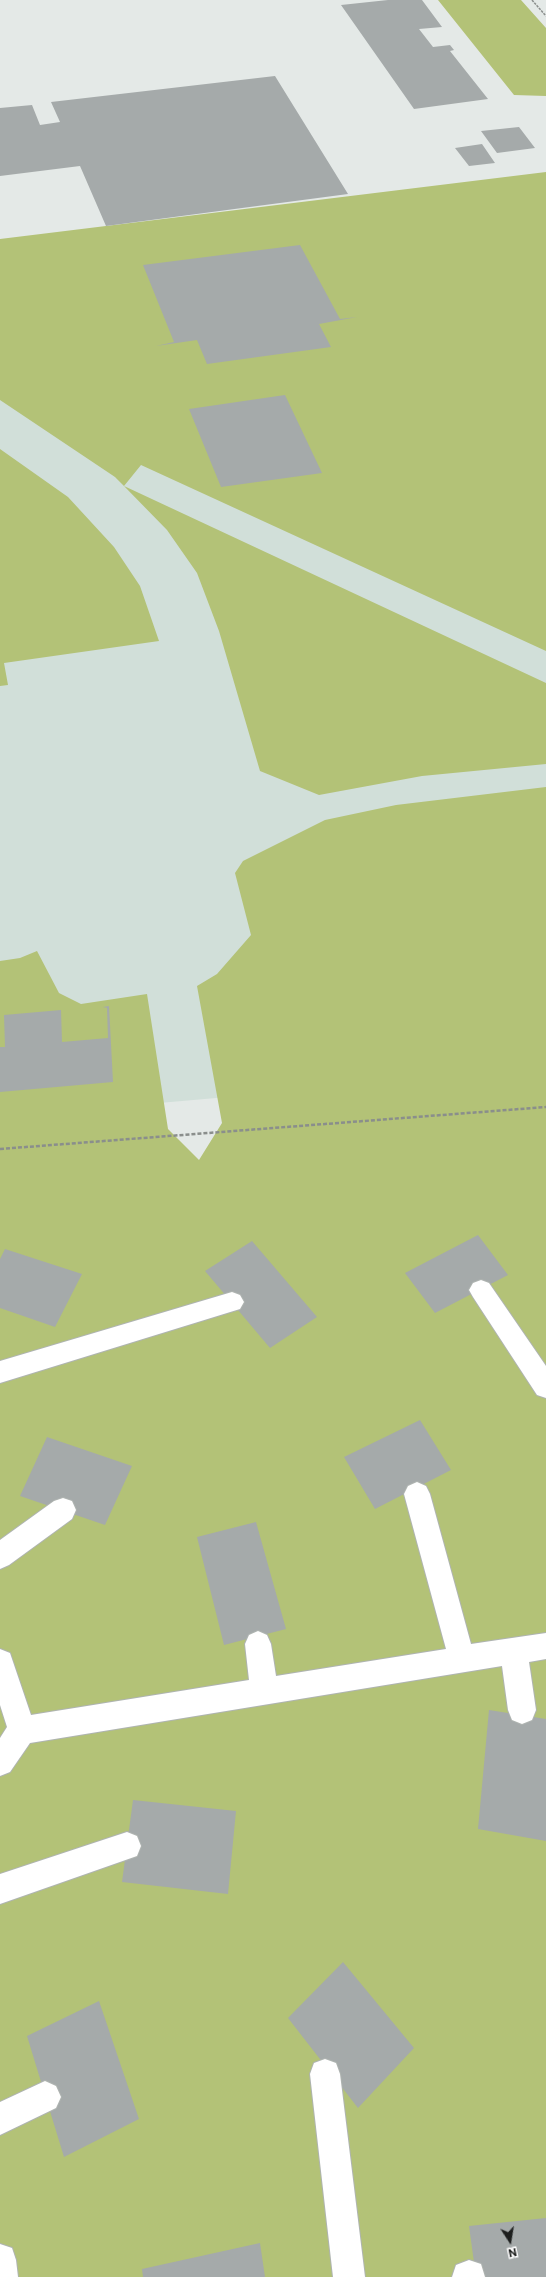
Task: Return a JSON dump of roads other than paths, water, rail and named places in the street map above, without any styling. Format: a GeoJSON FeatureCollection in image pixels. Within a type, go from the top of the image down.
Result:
{"type":"FeatureCollection","features":[{"type":"Feature","properties":{"kind":"lane"},"geometry":{"type":"LineString","coordinates":[[481,1290],[546,1387]]}},
{"type":"Feature","properties":{"kind":"lane"},"geometry":{"type":"LineString","coordinates":[[0,1372],[232,1302]]}},
{"type":"Feature","properties":{"kind":"lane"},"geometry":{"type":"LineString","coordinates":[[417,1494],[462,1659]]}},
{"type":"Feature","properties":{"kind":"lane"},"geometry":{"type":"LineString","coordinates":[[0,1556],[63,1510]]}},
{"type":"Feature","properties":{"kind":"lane"},"geometry":{"type":"LineString","coordinates":[[258,1644],[264,1691]]}},
{"type":"Feature","properties":{"kind":"lane"},"geometry":{"type":"LineString","coordinates":[[0,1762],[22,1730],[546,1646]]}},
{"type":"Feature","properties":{"kind":"lane"},"geometry":{"type":"LineString","coordinates":[[514,1652],[522,1710]]}},
{"type":"Feature","properties":{"kind":"lane"},"geometry":{"type":"LineString","coordinates":[[0,1663],[22,1730]]}},
{"type":"Feature","properties":{"kind":"lane"},"geometry":{"type":"LineString","coordinates":[[0,1889],[127,1846]]}},
{"type":"Feature","properties":{"kind":"lane"},"geometry":{"type":"LineString","coordinates":[[325,2074],[349,2277]]}},
{"type":"Feature","properties":{"kind":"lane"},"geometry":{"type":"LineString","coordinates":[[0,2119],[45,2097]]}},
{"type":"Feature","properties":{"kind":"lane"},"geometry":{"type":"LineString","coordinates":[[0,2260],[2,2277]]}}]}
